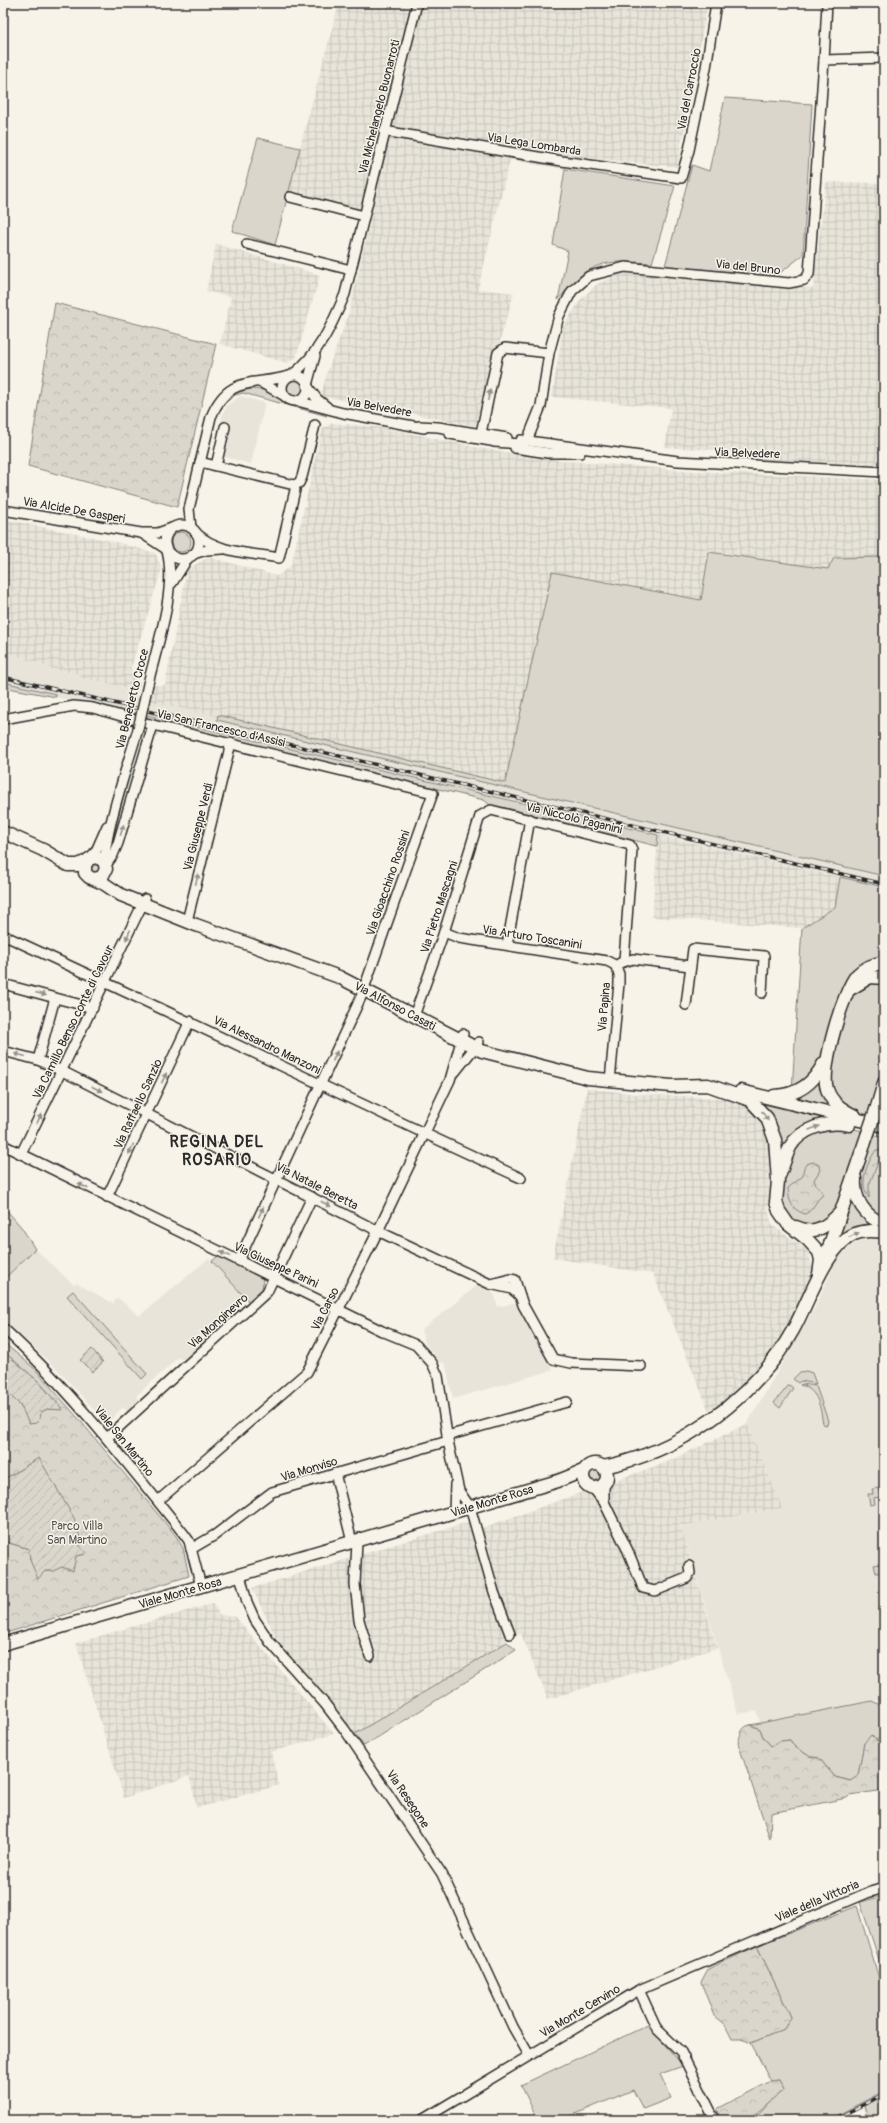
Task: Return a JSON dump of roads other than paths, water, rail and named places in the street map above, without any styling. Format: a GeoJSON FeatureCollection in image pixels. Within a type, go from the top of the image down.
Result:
{"type":"FeatureCollection","features":[{"type":"Feature","properties":{"kind":"main road"},"geometry":{"type":"LineString","coordinates":[[3,832],[42,850],[68,865],[78,865],[88,860],[99,858],[106,867],[102,877],[91,878],[84,869],[88,860]]}},
{"type":"Feature","properties":{"kind":"main road","name":"Via Alfonso Casati"},"geometry":{"type":"LineString","coordinates":[[3,841],[63,868],[91,878],[117,893],[323,963],[499,1056],[566,1074],[672,1086],[708,1085],[766,1096],[844,1118],[867,1129]]}},
{"type":"Feature","properties":{"kind":"main road","name":"Via Alfonso Casati"},"geometry":{"type":"LineString","coordinates":[[106,867],[110,878],[118,886],[143,902],[209,930],[365,985]]}},
{"type":"Feature","properties":{"kind":"main road"},"geometry":{"type":"LineString","coordinates":[[884,962],[870,966],[859,973],[848,991],[827,1058],[825,1078],[830,1097],[843,1110],[867,1129],[884,1126]]}},
{"type":"Feature","properties":{"kind":"main road"},"geometry":{"type":"LineString","coordinates":[[848,991],[863,980],[870,977],[884,978]]}},
{"type":"Feature","properties":{"kind":"main road"},"geometry":{"type":"LineString","coordinates":[[766,1096],[789,1094],[802,1089],[816,1077],[827,1058]]}},
{"type":"Feature","properties":{"kind":"main road"},"geometry":{"type":"LineString","coordinates":[[708,1085],[750,1100],[767,1118],[775,1140],[778,1181],[776,1202],[782,1217],[788,1224],[807,1239],[819,1252],[821,1260],[820,1274]]}},
{"type":"Feature","properties":{"kind":"main road"},"geometry":{"type":"LineString","coordinates":[[820,1274],[857,1164],[867,1129],[884,1085]]}},
{"type":"Feature","properties":{"kind":"main road"},"geometry":{"type":"LineString","coordinates":[[778,1181],[791,1146],[808,1130],[821,1125],[834,1123],[867,1129],[884,1135]]}},
{"type":"Feature","properties":{"kind":"main road"},"geometry":{"type":"LineString","coordinates":[[857,1164],[855,1189],[860,1205],[874,1220],[884,1224]]}},
{"type":"Feature","properties":{"kind":"main road"},"geometry":{"type":"LineString","coordinates":[[788,1224],[800,1230],[818,1230],[828,1225],[842,1210]]}},
{"type":"Feature","properties":{"kind":"main road"},"geometry":{"type":"LineString","coordinates":[[820,1274],[838,1247],[849,1237],[863,1232],[884,1232]]}},
{"type":"Feature","properties":{"kind":"main road","name":"Viale Monte Rosa"},"geometry":{"type":"LineString","coordinates":[[558,1481],[599,1480],[626,1462],[684,1437],[735,1402],[762,1374],[792,1332],[820,1274]]}},
{"type":"Feature","properties":{"kind":"main road","name":"Viale Monte Rosa"},"geometry":{"type":"LineString","coordinates":[[3,1644],[558,1481],[583,1471],[591,1464],[597,1464],[599,1480]]}},
{"type":"Feature","properties":{"kind":"main road"},"geometry":{"type":"LineString","coordinates":[[583,1471],[583,1478],[599,1480]]}},
{"type":"Feature","properties":{"kind":"street","name":"Via Michelangelo Buonarroti"},"geometry":{"type":"LineString","coordinates":[[308,386],[310,369],[318,349],[335,319],[345,294],[416,3]]}},
{"type":"Feature","properties":{"kind":"street","name":"Via del Carroccio"},"geometry":{"type":"LineString","coordinates":[[680,178],[689,150],[703,83],[716,3]]}},
{"type":"Feature","properties":{"kind":"street","name":"Via del Bruno"},"geometry":{"type":"LineString","coordinates":[[527,441],[541,406],[549,354],[559,316],[570,295],[589,276],[625,267],[789,283],[804,280],[809,274],[827,3]]}},
{"type":"Feature","properties":{"kind":"street"},"geometry":{"type":"LineString","coordinates":[[824,60],[884,58]]}},
{"type":"Feature","properties":{"kind":"street","name":"Via Lega Lombarda"},"geometry":{"type":"LineString","coordinates":[[384,131],[562,161],[680,178]]}},
{"type":"Feature","properties":{"kind":"street"},"geometry":{"type":"LineString","coordinates":[[290,197],[364,216]]}},
{"type":"Feature","properties":{"kind":"street"},"geometry":{"type":"LineString","coordinates":[[247,244],[351,270]]}},
{"type":"Feature","properties":{"kind":"street"},"geometry":{"type":"LineString","coordinates":[[481,433],[498,353],[505,348],[549,354]]}},
{"type":"Feature","properties":{"kind":"street","name":"Via Michelangelo Buonarroti"},"geometry":{"type":"LineString","coordinates":[[290,376],[310,359],[318,349]]}},
{"type":"Feature","properties":{"kind":"street"},"geometry":{"type":"LineString","coordinates":[[285,396],[282,390],[282,384],[290,376]]}},
{"type":"Feature","properties":{"kind":"street"},"geometry":{"type":"LineString","coordinates":[[190,556],[198,545],[193,530],[189,509],[211,417],[216,405],[224,394],[234,386],[249,382],[260,382],[290,376],[300,376],[308,386],[305,396],[297,401],[290,400],[260,382]]}},
{"type":"Feature","properties":{"kind":"street","name":"Via Belvedere"},"geometry":{"type":"LineString","coordinates":[[308,386],[320,402],[334,411]]}},
{"type":"Feature","properties":{"kind":"street","name":"Via Belvedere"},"geometry":{"type":"LineString","coordinates":[[297,401],[334,411],[419,426],[531,451],[561,453],[609,453]]}},
{"type":"Feature","properties":{"kind":"street"},"geometry":{"type":"LineString","coordinates":[[200,462],[294,485],[299,483],[302,476],[315,425]]}},
{"type":"Feature","properties":{"kind":"street","name":"Via Belvedere"},"geometry":{"type":"LineString","coordinates":[[419,426],[481,433],[609,453],[690,462],[884,472]]}},
{"type":"Feature","properties":{"kind":"street"},"geometry":{"type":"LineString","coordinates":[[216,466],[225,427]]}},
{"type":"Feature","properties":{"kind":"street","name":"Via Belvedere"},"geometry":{"type":"LineString","coordinates":[[462,436],[476,436],[481,433]]}},
{"type":"Feature","properties":{"kind":"street"},"geometry":{"type":"LineString","coordinates":[[494,442],[522,444],[527,441],[532,446],[561,453]]}},
{"type":"Feature","properties":{"kind":"street"},"geometry":{"type":"LineString","coordinates":[[174,527],[182,525],[193,530],[201,537],[224,548],[279,558],[295,490]]}},
{"type":"Feature","properties":{"kind":"street"},"geometry":{"type":"LineString","coordinates":[[189,509],[168,532],[165,540],[167,550],[179,559],[206,550],[224,548]]}},
{"type":"Feature","properties":{"kind":"street","name":"Via Alcide De Gasperi"},"geometry":{"type":"LineString","coordinates":[[3,510],[141,533],[158,532],[174,527]]}},
{"type":"Feature","properties":{"kind":"street","name":"Via Alcide De Gasperi"},"geometry":{"type":"LineString","coordinates":[[141,533],[167,550]]}},
{"type":"Feature","properties":{"kind":"street","name":"Via Benedetto Croce"},"geometry":{"type":"LineString","coordinates":[[106,867],[105,855],[112,818],[138,729],[171,584],[171,565],[167,550]]}},
{"type":"Feature","properties":{"kind":"street","name":"Via Benedetto Croce"},"geometry":{"type":"LineString","coordinates":[[171,584],[190,556]]}},
{"type":"Feature","properties":{"kind":"street","name":"Via San Francesco d'Assisi"},"geometry":{"type":"LineString","coordinates":[[3,719],[74,706],[93,708],[113,712],[154,725],[432,793]]}},
{"type":"Feature","properties":{"kind":"street"},"geometry":{"type":"LineString","coordinates":[[106,867],[118,843],[154,725]]}},
{"type":"Feature","properties":{"kind":"street","name":"Via Giuseppe Verdi"},"geometry":{"type":"LineString","coordinates":[[188,917],[231,743]]}},
{"type":"Feature","properties":{"kind":"street","name":"Via Gioacchino Rossini"},"geometry":{"type":"LineString","coordinates":[[239,1260],[322,1085],[365,985],[432,793]]}},
{"type":"Feature","properties":{"kind":"street","name":"Via Niccolò Paganini"},"geometry":{"type":"LineString","coordinates":[[491,810],[630,845],[632,850],[624,961]]}},
{"type":"Feature","properties":{"kind":"street","name":"Via Pietro Mascagni"},"geometry":{"type":"LineString","coordinates":[[415,1012],[444,932],[480,816],[491,810]]}},
{"type":"Feature","properties":{"kind":"street","name":"Via Benedetto Croce"},"geometry":{"type":"LineString","coordinates":[[88,860],[96,851],[112,818]]}},
{"type":"Feature","properties":{"kind":"street"},"geometry":{"type":"LineString","coordinates":[[507,945],[530,819]]}},
{"type":"Feature","properties":{"kind":"street","name":"Via Camillo Benso conte di Cavour"},"geometry":{"type":"LineString","coordinates":[[21,1154],[106,982],[143,902]]}},
{"type":"Feature","properties":{"kind":"street","name":"Via Arturo Toscanini"},"geometry":{"type":"LineString","coordinates":[[444,932],[459,938],[607,961],[615,965]]}},
{"type":"Feature","properties":{"kind":"street","name":"Via Alessandro Manzoni"},"geometry":{"type":"LineString","coordinates":[[3,935],[190,1021],[424,1134],[521,1178]]}},
{"type":"Feature","properties":{"kind":"street"},"geometry":{"type":"LineString","coordinates":[[686,1005],[692,949],[764,956],[762,993]]}},
{"type":"Feature","properties":{"kind":"street","name":"Via Papina"},"geometry":{"type":"LineString","coordinates":[[610,1078],[619,983],[619,974],[615,965],[633,959],[690,966]]}},
{"type":"Feature","properties":{"kind":"street"},"geometry":{"type":"LineString","coordinates":[[3,984],[93,1008]]}},
{"type":"Feature","properties":{"kind":"street"},"geometry":{"type":"LineString","coordinates":[[38,1060],[55,998]]}},
{"type":"Feature","properties":{"kind":"street","name":"Via Raffaello Sanzio"},"geometry":{"type":"LineString","coordinates":[[107,1197],[190,1021]]}},
{"type":"Feature","properties":{"kind":"street","name":"Via Carso"},"geometry":{"type":"LineString","coordinates":[[158,1501],[307,1372],[378,1231],[450,1080],[463,1038]]}},
{"type":"Feature","properties":{"kind":"street","name":"Via Carso"},"geometry":{"type":"LineString","coordinates":[[450,1080],[477,1044]]}},
{"type":"Feature","properties":{"kind":"street","name":"Via Natale Beretta"},"geometry":{"type":"LineString","coordinates":[[3,1051],[38,1060],[62,1071],[277,1178],[378,1231],[490,1284],[512,1289],[520,1296],[523,1305],[553,1359],[571,1362],[641,1366]]}},
{"type":"Feature","properties":{"kind":"street","name":"Via Giuseppe Parini"},"geometry":{"type":"LineString","coordinates":[[3,1145],[107,1197],[339,1308],[382,1331],[410,1342],[423,1352],[432,1363],[438,1376],[447,1438],[459,1492],[470,1507],[494,1592],[510,1634]]}},
{"type":"Feature","properties":{"kind":"street","name":"Via Monginevro"},"geometry":{"type":"LineString","coordinates":[[107,1438],[267,1292],[273,1276],[312,1197]]}},
{"type":"Feature","properties":{"kind":"street","name":"Viale San Martino"},"geometry":{"type":"LineString","coordinates":[[3,1328],[39,1361],[107,1438],[184,1534],[191,1550],[201,1586]]}},
{"type":"Feature","properties":{"kind":"street","name":"Via Monviso"},"geometry":{"type":"LineString","coordinates":[[191,1550],[215,1535],[272,1492],[566,1402]]}},
{"type":"Feature","properties":{"kind":"street"},"geometry":{"type":"LineString","coordinates":[[335,1473],[354,1542],[355,1584],[359,1620],[370,1656]]}},
{"type":"Feature","properties":{"kind":"street","name":"Via Giuseppe Parini"},"geometry":{"type":"LineString","coordinates":[[454,1512],[455,1474]]}},
{"type":"Feature","properties":{"kind":"street"},"geometry":{"type":"LineString","coordinates":[[599,1480],[604,1502],[628,1551],[643,1588],[655,1591],[687,1578],[690,1573],[689,1566]]}},
{"type":"Feature","properties":{"kind":"street","name":"Via Resegone"},"geometry":{"type":"LineString","coordinates":[[240,1575],[255,1620],[270,1642],[325,1704],[345,1730],[408,1820],[442,1874],[513,2027],[529,2055]]}},
{"type":"Feature","properties":{"kind":"street","name":"Viale della Vittoria"},"geometry":{"type":"LineString","coordinates":[[760,1938],[867,1893],[884,1888]]}},
{"type":"Feature","properties":{"kind":"street","name":"Via Monte Cervino"},"geometry":{"type":"LineString","coordinates":[[422,2120],[639,1990],[760,1938]]}},
{"type":"Feature","properties":{"kind":"street"},"geometry":{"type":"LineString","coordinates":[[639,1990],[657,2029],[681,2052],[715,2120]]}},
{"type":"Feature","properties":{"kind":"railway"},"geometry":{"type":"LineString","coordinates":[[3,677],[884,884]]}},
{"type":"Feature","properties":{"kind":"railway"},"geometry":{"type":"LineString","coordinates":[[833,2120],[884,2094]]}},
{"type":"Feature","properties":{"kind":"district","name":"REGINA DEL ROSARIO"},"geometry":{"type":"Point","coordinates":[217,1150]}},
{"type":"Feature","properties":{"kind":"park label","name":"Parco Villa San Martino"},"geometry":{"type":"Point","coordinates":[77,1533]}}]}
